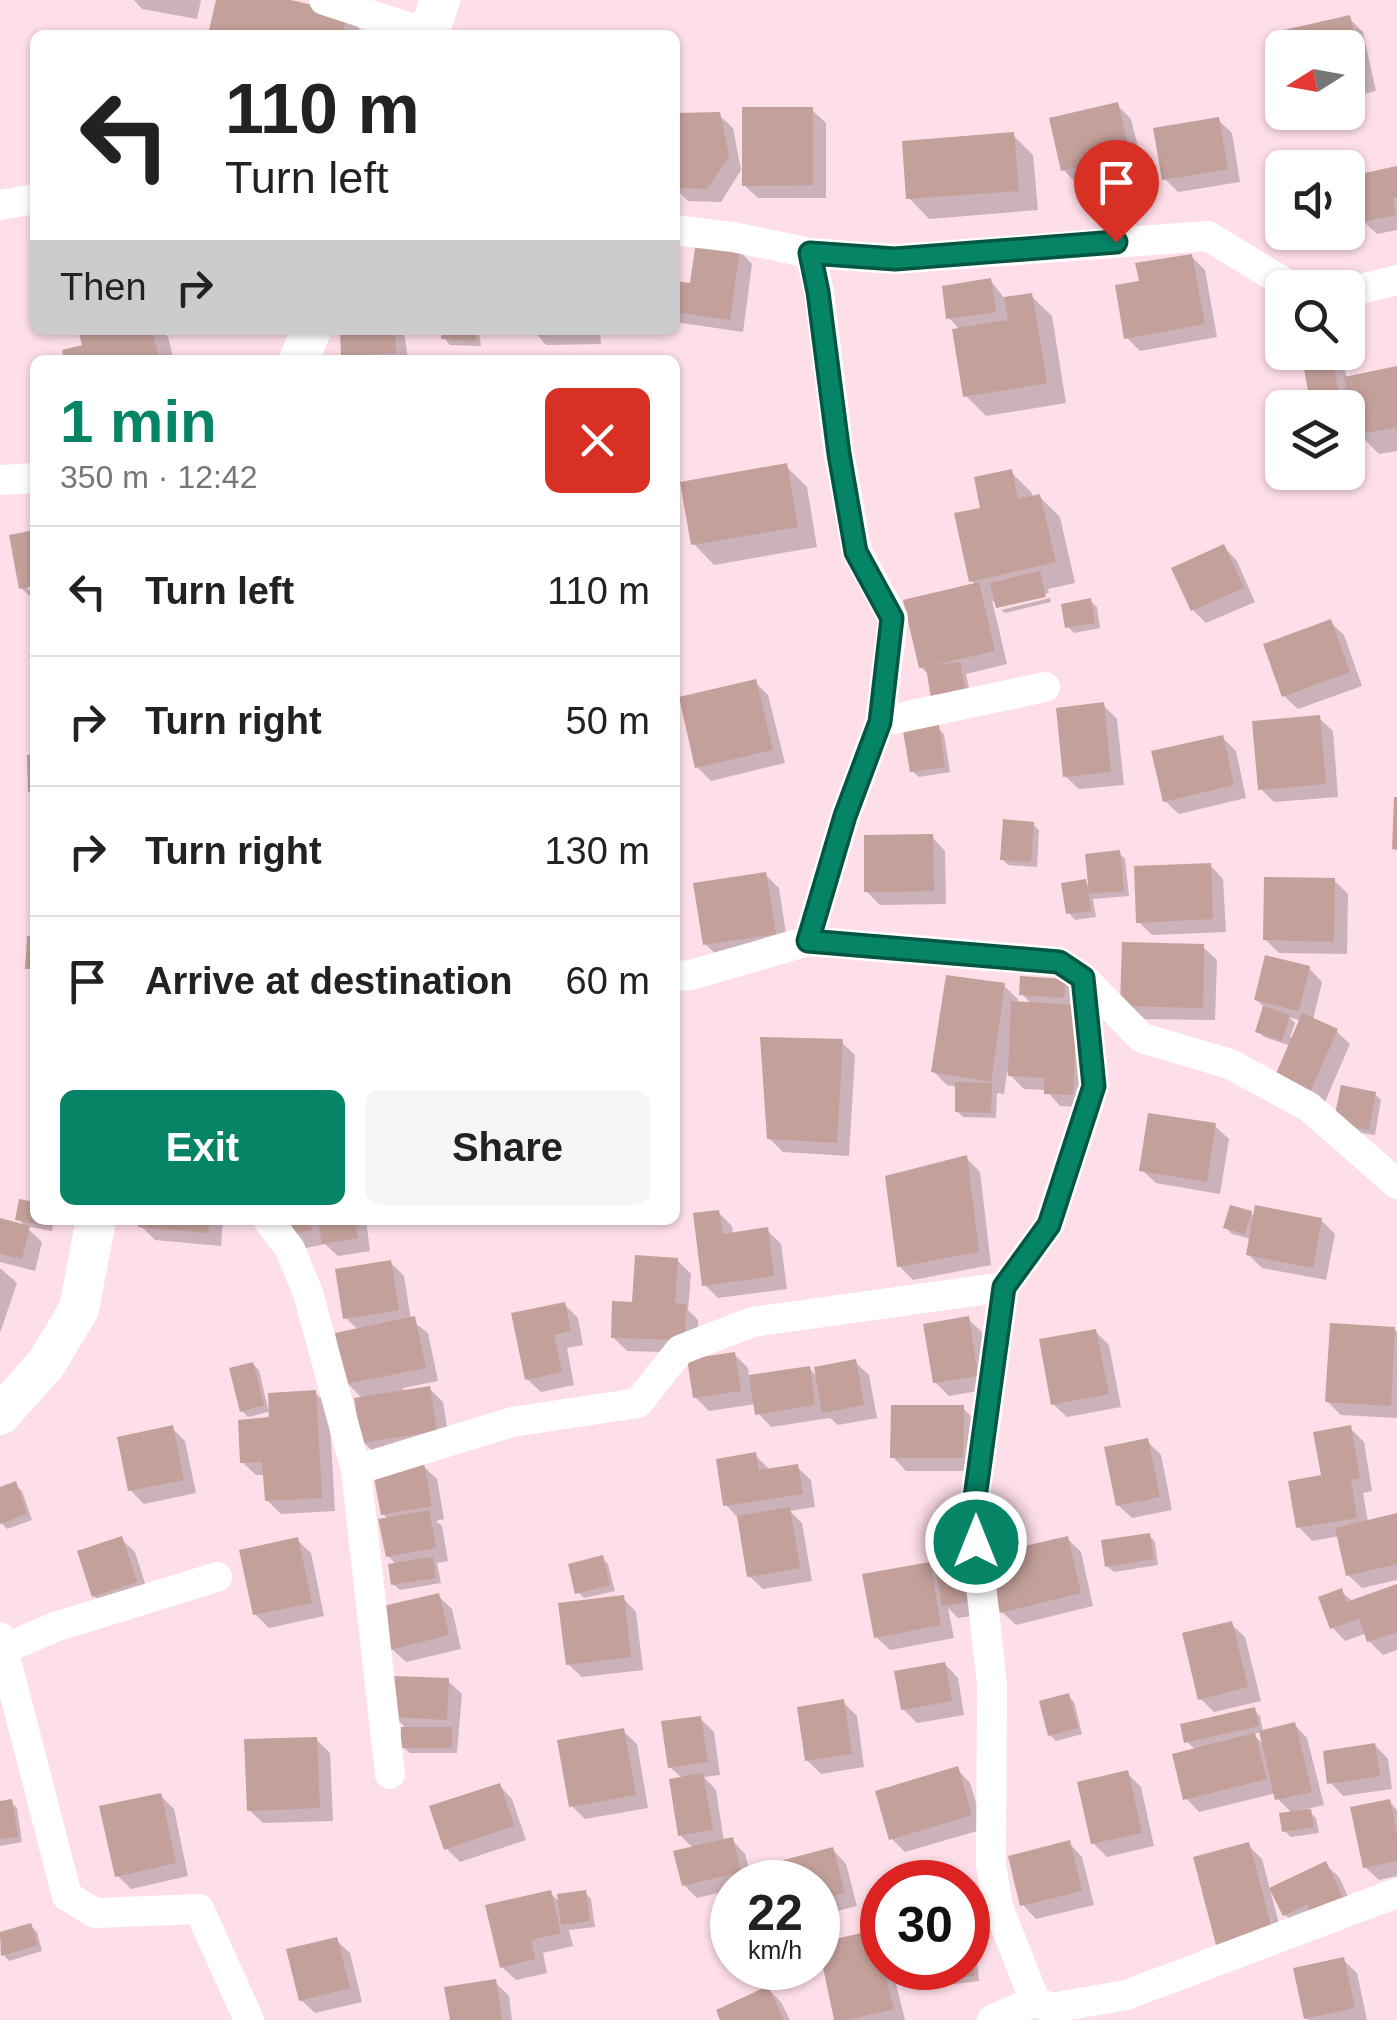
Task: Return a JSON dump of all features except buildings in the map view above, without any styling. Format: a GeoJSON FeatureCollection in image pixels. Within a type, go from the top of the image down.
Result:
{"type":"FeatureCollection","features":[{"type":"Feature","properties":{"kind":"main road"},"geometry":{"type":"LineString","coordinates":[[0,1415],[46,1364],[79,1309],[95,1225]]}},
{"type":"Feature","properties":{"kind":"street"},"geometry":{"type":"LineString","coordinates":[[324,0],[432,23]]}},
{"type":"Feature","properties":{"kind":"street"},"geometry":{"type":"LineString","coordinates":[[0,205],[30,199]]}},
{"type":"Feature","properties":{"kind":"street"},"geometry":{"type":"LineString","coordinates":[[680,231],[810,253],[895,259],[1208,236],[1265,271]]}},
{"type":"Feature","properties":{"kind":"street"},"geometry":{"type":"LineString","coordinates":[[808,941],[845,816],[880,722],[892,618],[856,552],[810,253]]}},
{"type":"Feature","properties":{"kind":"street"},"geometry":{"type":"LineString","coordinates":[[1365,288],[1397,280]]}},
{"type":"Feature","properties":{"kind":"street"},"geometry":{"type":"LineString","coordinates":[[0,480],[30,478]]}},
{"type":"Feature","properties":{"kind":"street"},"geometry":{"type":"LineString","coordinates":[[880,722],[1045,687]]}},
{"type":"Feature","properties":{"kind":"street"},"geometry":{"type":"LineString","coordinates":[[680,976],[808,941],[1059,962],[1083,978],[1142,1038],[1230,1064],[1309,1107],[1397,1184]]}},
{"type":"Feature","properties":{"kind":"street"},"geometry":{"type":"LineString","coordinates":[[1048,2010],[998,1907],[991,1865],[992,1685],[973,1512],[1004,1287],[1049,1225],[1094,1086],[1083,978]]}},
{"type":"Feature","properties":{"kind":"street"},"geometry":{"type":"LineString","coordinates":[[272,1225],[290,1249],[308,1293],[356,1470],[390,1774]]}},
{"type":"Feature","properties":{"kind":"street"},"geometry":{"type":"LineString","coordinates":[[356,1470],[512,1422],[638,1404],[680,1350],[752,1322],[1004,1287]]}},
{"type":"Feature","properties":{"kind":"street"},"geometry":{"type":"LineString","coordinates":[[217,1577],[2,1643],[67,1896],[95,1913],[198,1909],[249,2020]]}},
{"type":"Feature","properties":{"kind":"street"},"geometry":{"type":"LineString","coordinates":[[992,2020],[1126,1995],[1397,1893]]}},
{"type":"Feature","properties":{"kind":"route"},"geometry":{"type":"LineString","coordinates":[[976,1542],[973,1512],[1004,1287],[1049,1225],[1094,1086],[1083,978],[1059,962],[808,941],[845,816],[880,722],[892,618],[856,552],[810,253],[895,259],[1116,242]]}}]}
